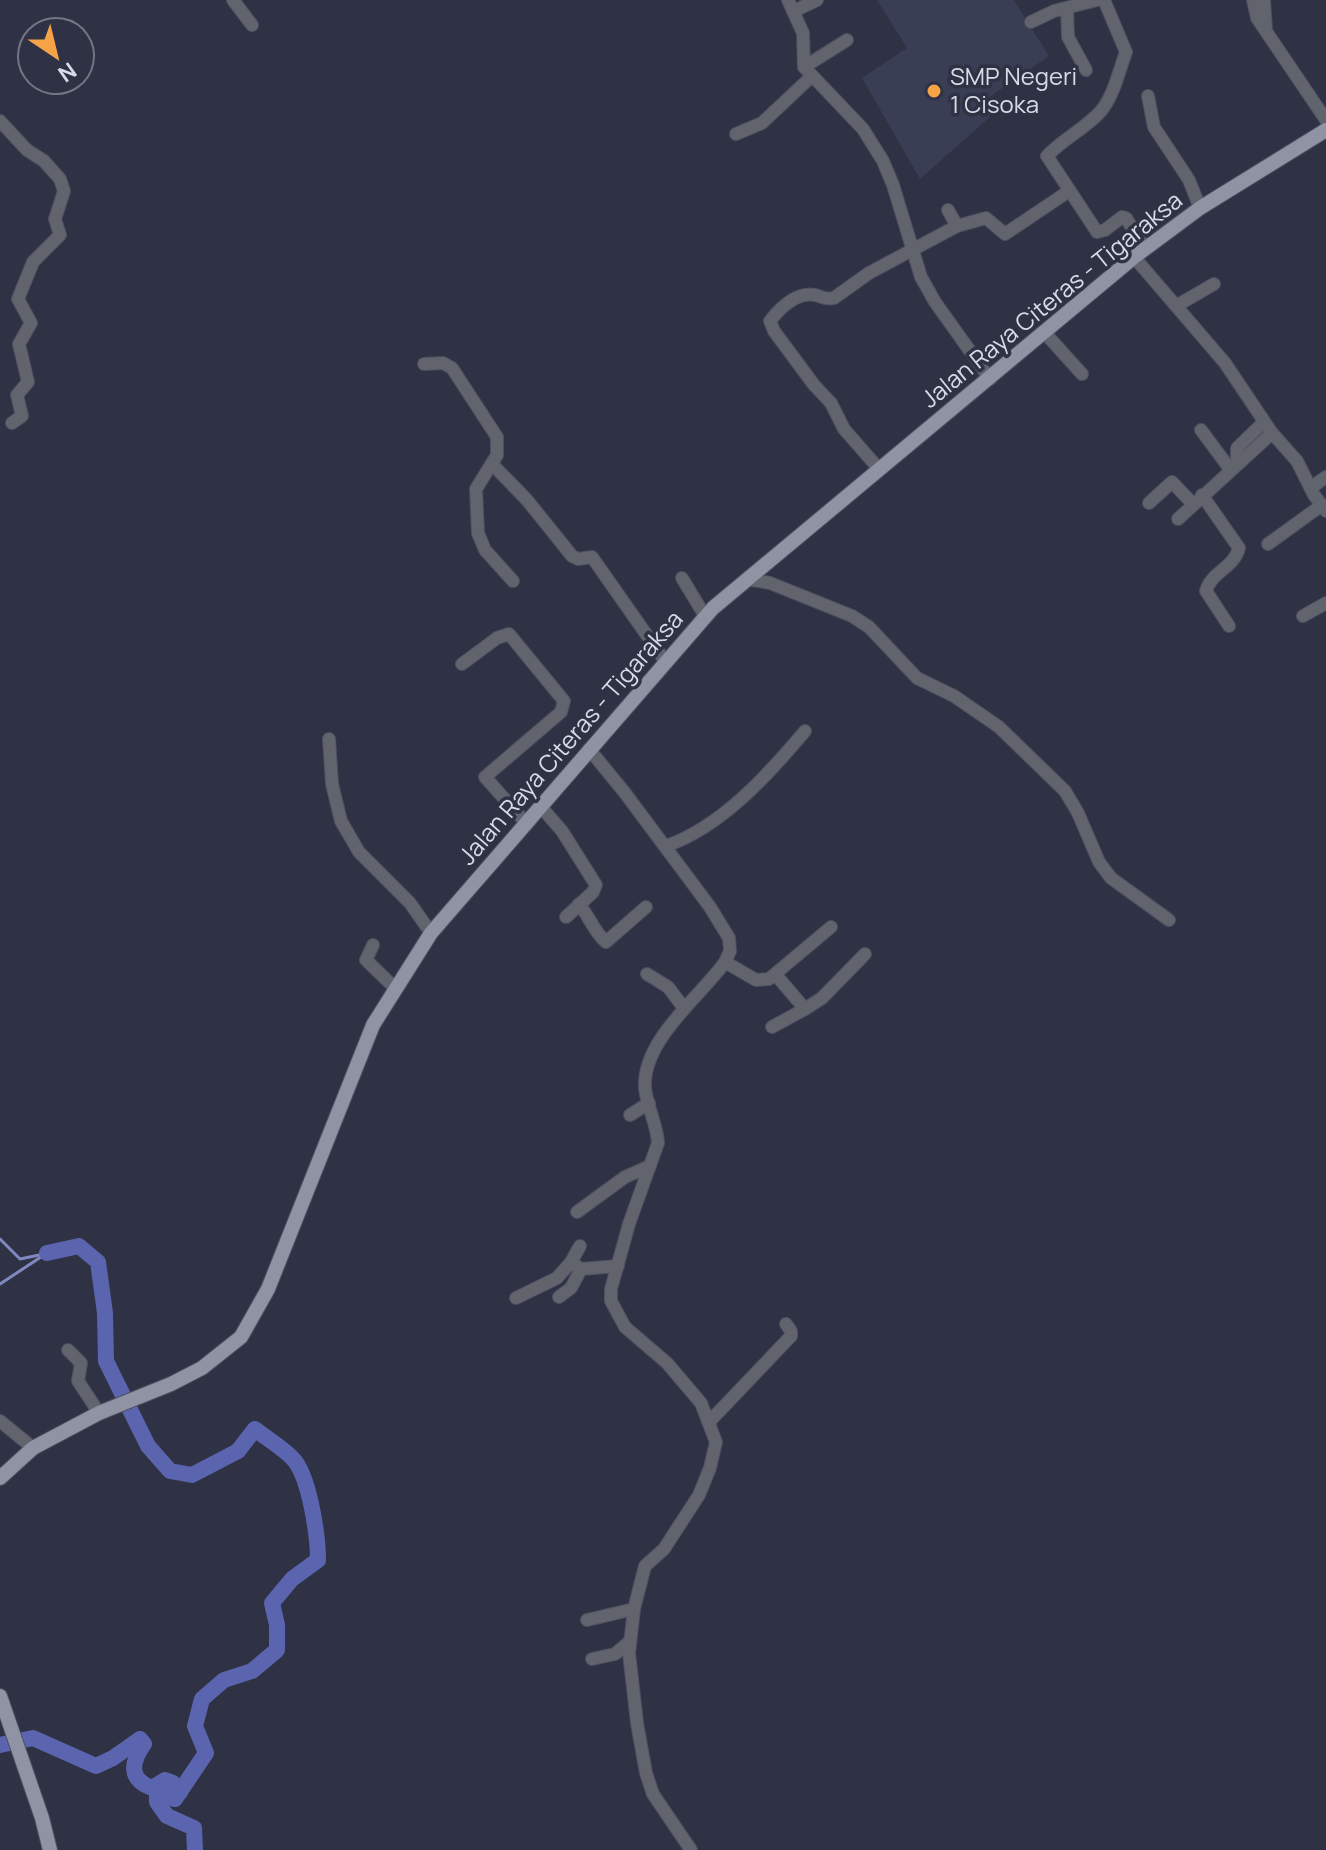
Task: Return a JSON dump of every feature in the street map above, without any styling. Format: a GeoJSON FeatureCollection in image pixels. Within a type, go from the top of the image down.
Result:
{"type":"FeatureCollection","features":[{"type":"Feature","properties":{"kind":"main road","name":"Jalan Raya Citeras - Tigaraksa"},"geometry":{"type":"LineString","coordinates":[[0,1478],[33,1448],[103,1411],[202,1368],[227,1350],[251,1323],[268,1289],[373,1025],[431,933],[542,808],[589,749],[667,666],[705,616],[1140,253],[1200,208],[1326,130]]}},
{"type":"Feature","properties":{"kind":"main road"},"geometry":{"type":"LineString","coordinates":[[0,1696],[50,1850]]}},
{"type":"Feature","properties":{"kind":"street"},"geometry":{"type":"LineString","coordinates":[[233,0],[252,25]]}},
{"type":"Feature","properties":{"kind":"street"},"geometry":{"type":"LineString","coordinates":[[817,0],[791,6],[803,33],[808,72],[863,129],[883,161],[921,277],[935,302],[990,379]]}},
{"type":"Feature","properties":{"kind":"street"},"geometry":{"type":"LineString","coordinates":[[1031,22],[1097,0]]}},
{"type":"Feature","properties":{"kind":"street"},"geometry":{"type":"LineString","coordinates":[[1104,0],[1126,52],[1108,101],[1048,155],[1097,232],[1105,230],[1122,217],[1126,218],[1140,253],[1176,306],[1225,363],[1268,428],[1297,461],[1324,508],[1268,544]]}},
{"type":"Feature","properties":{"kind":"street"},"geometry":{"type":"LineString","coordinates":[[1253,0],[1257,18],[1266,33],[1326,120]]}},
{"type":"Feature","properties":{"kind":"street"},"geometry":{"type":"LineString","coordinates":[[1264,0],[1266,33]]}},
{"type":"Feature","properties":{"kind":"street"},"geometry":{"type":"LineString","coordinates":[[1067,8],[1068,37],[1086,70]]}},
{"type":"Feature","properties":{"kind":"street"},"geometry":{"type":"LineString","coordinates":[[736,134],[766,120],[808,72],[847,40]]}},
{"type":"Feature","properties":{"kind":"street"},"geometry":{"type":"LineString","coordinates":[[1148,96],[1154,127],[1189,180],[1200,208]]}},
{"type":"Feature","properties":{"kind":"street"},"geometry":{"type":"LineString","coordinates":[[0,121],[27,150],[55,170],[64,191],[55,219],[60,235],[33,262],[18,299],[31,323],[19,344],[28,382],[17,396],[22,416],[12,423]]}},
{"type":"Feature","properties":{"kind":"street"},"geometry":{"type":"LineString","coordinates":[[879,469],[844,429],[831,403],[814,385],[770,321],[777,311],[801,294],[817,295],[828,300],[834,298],[869,273],[957,226],[986,218],[1005,234],[1069,191]]}},
{"type":"Feature","properties":{"kind":"street"},"geometry":{"type":"LineString","coordinates":[[948,210],[957,226]]}},
{"type":"Feature","properties":{"kind":"street"},"geometry":{"type":"LineString","coordinates":[[1176,306],[1214,284]]}},
{"type":"Feature","properties":{"kind":"street"},"geometry":{"type":"LineString","coordinates":[[1044,332],[1082,374]]}},
{"type":"Feature","properties":{"kind":"street"},"geometry":{"type":"LineString","coordinates":[[424,364],[435,362],[447,365],[497,437],[498,450],[493,465],[476,489],[478,533],[485,550],[513,581]]}},
{"type":"Feature","properties":{"kind":"street"},"geometry":{"type":"LineString","coordinates":[[1178,519],[1234,466],[1237,448],[1268,428]]}},
{"type":"Feature","properties":{"kind":"street"},"geometry":{"type":"LineString","coordinates":[[1201,430],[1234,466]]}},
{"type":"Feature","properties":{"kind":"street"},"geometry":{"type":"LineString","coordinates":[[493,465],[527,500],[572,556],[578,559],[592,557],[667,666]]}},
{"type":"Feature","properties":{"kind":"street"},"geometry":{"type":"LineString","coordinates":[[1312,487],[1326,477]]}},
{"type":"Feature","properties":{"kind":"street"},"geometry":{"type":"LineString","coordinates":[[1149,503],[1172,482],[1197,499],[1239,548],[1234,560],[1208,582],[1206,591],[1229,626]]}},
{"type":"Feature","properties":{"kind":"street"},"geometry":{"type":"LineString","coordinates":[[682,578],[705,616]]}},
{"type":"Feature","properties":{"kind":"street"},"geometry":{"type":"LineString","coordinates":[[747,579],[770,583],[852,616],[869,627],[917,678],[954,696],[999,727],[1065,791],[1099,862],[1111,878],[1169,920]]}},
{"type":"Feature","properties":{"kind":"street"},"geometry":{"type":"LineString","coordinates":[[1303,616],[1326,603]]}},
{"type":"Feature","properties":{"kind":"street"},"geometry":{"type":"LineString","coordinates":[[462,664],[497,638],[509,634],[564,701],[561,712],[485,777],[527,824]]}},
{"type":"Feature","properties":{"kind":"street"},"geometry":{"type":"LineString","coordinates":[[666,846],[688,839],[732,805],[777,765],[805,731]]}},
{"type":"Feature","properties":{"kind":"street"},"geometry":{"type":"LineString","coordinates":[[329,739],[332,784],[341,821],[359,852],[410,903],[431,933]]}},
{"type":"Feature","properties":{"kind":"street"},"geometry":{"type":"LineString","coordinates":[[589,749],[702,894],[729,938],[730,951],[725,962],[684,1008],[662,1038],[652,1060],[646,1082],[658,1143],[629,1224],[611,1289],[611,1301],[617,1316],[678,1375],[701,1403],[716,1442],[699,1495],[664,1549],[645,1566],[629,1642],[630,1678],[646,1773],[653,1794],[691,1850]]}},
{"type":"Feature","properties":{"kind":"street"},"geometry":{"type":"LineString","coordinates":[[542,808],[562,831],[596,885],[593,892],[566,917]]}},
{"type":"Feature","properties":{"kind":"street"},"geometry":{"type":"LineString","coordinates":[[579,904],[605,942],[646,907]]}},
{"type":"Feature","properties":{"kind":"street"},"geometry":{"type":"LineString","coordinates":[[725,962],[756,980],[769,979],[831,927]]}},
{"type":"Feature","properties":{"kind":"street"},"geometry":{"type":"LineString","coordinates":[[373,945],[366,960],[396,989]]}},
{"type":"Feature","properties":{"kind":"street"},"geometry":{"type":"LineString","coordinates":[[772,1027],[822,998],[865,954]]}},
{"type":"Feature","properties":{"kind":"street"},"geometry":{"type":"LineString","coordinates":[[647,974],[668,987],[684,1008]]}},
{"type":"Feature","properties":{"kind":"street"},"geometry":{"type":"LineString","coordinates":[[776,975],[805,1009]]}},
{"type":"Feature","properties":{"kind":"street"},"geometry":{"type":"LineString","coordinates":[[630,1115],[649,1103]]}},
{"type":"Feature","properties":{"kind":"street"},"geometry":{"type":"LineString","coordinates":[[577,1212],[625,1177],[650,1166]]}},
{"type":"Feature","properties":{"kind":"street"},"geometry":{"type":"LineString","coordinates":[[559,1297],[571,1288],[580,1246]]}},
{"type":"Feature","properties":{"kind":"street"},"geometry":{"type":"LineString","coordinates":[[516,1298],[576,1266],[618,1266]]}},
{"type":"Feature","properties":{"kind":"street"},"geometry":{"type":"LineString","coordinates":[[710,1421],[791,1336],[786,1324]]}},
{"type":"Feature","properties":{"kind":"street"},"geometry":{"type":"LineString","coordinates":[[68,1350],[81,1363],[78,1381],[103,1411]]}},
{"type":"Feature","properties":{"kind":"street"},"geometry":{"type":"LineString","coordinates":[[0,1421],[33,1448]]}},
{"type":"Feature","properties":{"kind":"street"},"geometry":{"type":"LineString","coordinates":[[587,1620],[634,1609]]}},
{"type":"Feature","properties":{"kind":"street"},"geometry":{"type":"LineString","coordinates":[[592,1659],[615,1654],[629,1642]]}},
{"type":"Feature","properties":{"kind":"shaded area","name":"SMP Negeri 1 Cisoka"},"geometry":{"type":"Polygon","coordinates":[[[877,0],[1014,0],[1049,56],[981,103],[990,117],[920,179],[862,78],[907,48],[877,0]]]}},
{"type":"Feature","properties":{"kind":"waterway"},"geometry":{"type":"LineString","coordinates":[[0,1239],[20,1259],[44,1254]]}},
{"type":"Feature","properties":{"kind":"waterway"},"geometry":{"type":"LineString","coordinates":[[47,1253],[79,1246],[98,1262],[105,1313],[106,1361],[148,1446],[170,1471],[192,1475],[238,1451],[255,1429],[295,1461],[309,1495],[318,1560],[292,1579],[272,1603],[277,1625],[277,1650],[252,1671],[224,1680],[202,1699],[195,1726],[206,1753],[175,1799],[157,1796],[157,1802],[167,1816],[194,1828],[195,1850]]}},
{"type":"Feature","properties":{"kind":"waterway"},"geometry":{"type":"LineString","coordinates":[[0,1284],[47,1253]]}},
{"type":"Feature","properties":{"kind":"waterway"},"geometry":{"type":"LineString","coordinates":[[0,1745],[33,1738],[96,1766],[140,1739],[144,1744],[135,1763],[135,1775],[152,1788],[165,1780],[173,1783],[180,1792]]}},
{"type":"Feature","properties":{"kind":"place","name":"SMP Negeri 1 Cisoka"},"geometry":{"type":"Point","coordinates":[934,91]}}]}
